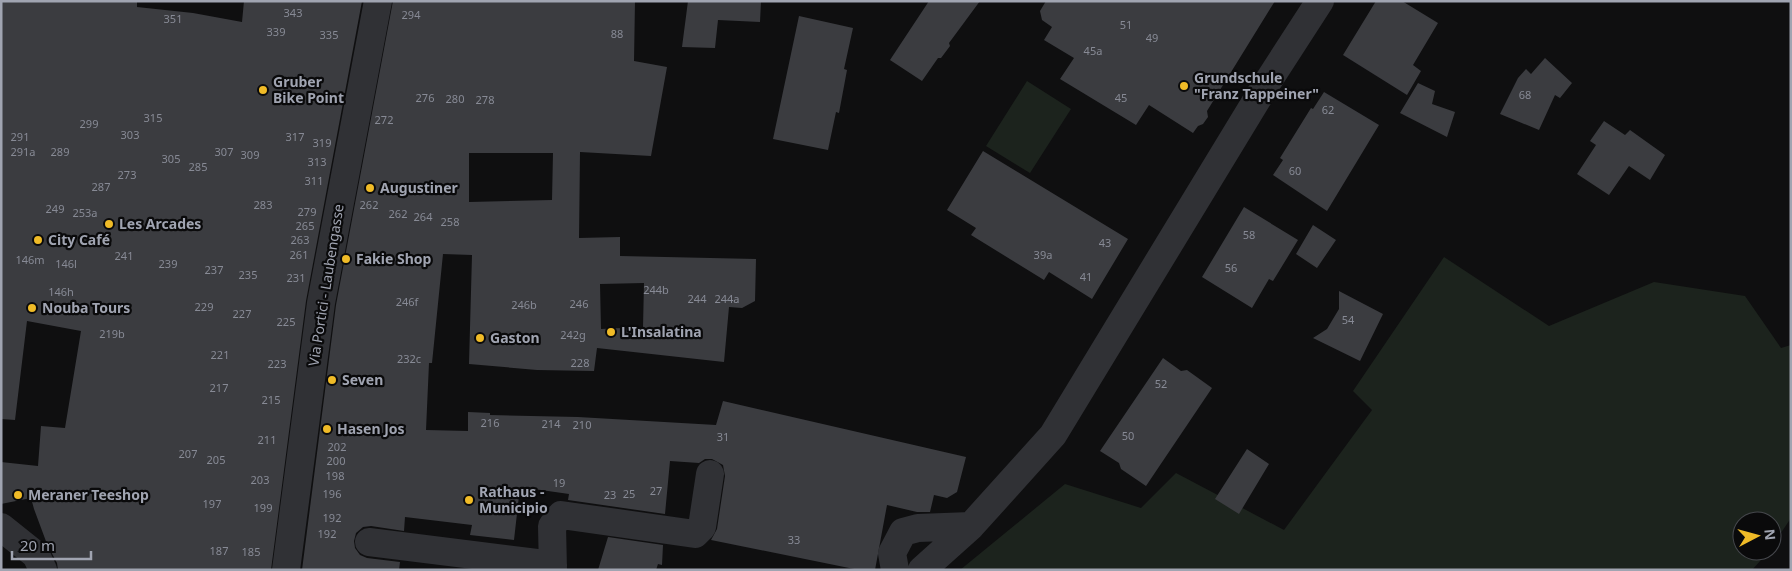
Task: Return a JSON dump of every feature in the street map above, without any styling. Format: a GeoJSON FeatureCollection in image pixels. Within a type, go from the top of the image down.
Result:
{"type":"FeatureCollection","features":[{"type":"Feature","properties":{"kind":"street","name":"Via Portici - Laubengasse"},"geometry":{"type":"LineString","coordinates":[[286,570],[321,303],[378,1]]}},
{"type":"Feature","properties":{"kind":"street"},"geometry":{"type":"LineString","coordinates":[[922,570],[971,526],[1053,435],[1267,83],[1320,1]]}},
{"type":"Feature","properties":{"kind":"street"},"geometry":{"type":"LineString","coordinates":[[369,542],[553,568],[552,526],[562,515],[694,534],[702,526],[710,474]]}},
{"type":"Feature","properties":{"kind":"street"},"geometry":{"type":"LineString","coordinates":[[1,526],[36,555],[43,570]]}},
{"type":"Feature","properties":{"kind":"street"},"geometry":{"type":"LineString","coordinates":[[895,570],[892,553],[903,532],[918,528],[971,526]]}},
{"type":"Feature","properties":{"kind":"shaded area"},"geometry":{"type":"Polygon","coordinates":[[[1027,81],[1071,109],[1030,173],[986,146],[1027,81]]]}},
{"type":"Feature","properties":{"kind":"shaded area"},"geometry":{"type":"Polygon","coordinates":[[[1444,257],[1549,326],[1654,282],[1745,296],[1781,348],[1791,345],[1791,518],[1782,531],[1782,511],[1732,511],[1732,561],[1760,561],[1752,570],[960,570],[1065,484],[1141,508],[1176,473],[1284,530],[1372,410],[1353,391],[1444,257]]]}},
{"type":"Feature","properties":{"kind":"building"},"geometry":{"type":"Polygon","coordinates":[[[1,1],[137,1],[137,7],[193,13],[242,22],[244,1],[362,1],[306,301],[271,570],[58,570],[57,563],[47,544],[31,498],[1,504],[1,462],[38,466],[41,426],[65,428],[81,331],[27,321],[15,420],[1,419],[1,1]]]}},
{"type":"Feature","properties":{"kind":"building"},"geometry":{"type":"Polygon","coordinates":[[[393,1],[635,1],[634,61],[667,67],[651,156],[580,152],[579,238],[620,237],[620,256],[756,259],[755,301],[742,308],[729,307],[724,362],[597,348],[594,371],[537,370],[469,364],[472,255],[443,254],[432,363],[429,363],[426,430],[468,431],[468,412],[490,413],[490,415],[578,417],[716,425],[723,401],[966,457],[957,492],[947,498],[934,495],[930,512],[917,512],[887,505],[875,570],[859,570],[711,540],[717,529],[725,476],[723,465],[712,459],[705,459],[699,463],[670,461],[665,514],[568,500],[569,494],[520,487],[514,540],[470,535],[472,525],[405,517],[404,531],[371,526],[363,527],[356,533],[354,541],[355,548],[360,555],[367,558],[400,562],[399,570],[302,570],[336,305],[393,1]],[[469,153],[469,202],[552,200],[553,153],[469,153]],[[644,283],[600,284],[601,329],[643,327],[644,283]]]}},
{"type":"Feature","properties":{"kind":"building"},"geometry":{"type":"Polygon","coordinates":[[[688,1],[761,1],[760,22],[718,20],[715,48],[682,47],[688,1]]]}},
{"type":"Feature","properties":{"kind":"building"},"geometry":{"type":"Polygon","coordinates":[[[929,1],[980,1],[949,43],[950,46],[941,58],[938,58],[922,81],[890,60],[929,1]]]}},
{"type":"Feature","properties":{"kind":"building"},"geometry":{"type":"Polygon","coordinates":[[[1046,1],[1275,1],[1207,111],[1208,117],[1193,133],[1149,105],[1136,125],[1060,79],[1074,58],[1044,40],[1052,27],[1042,20],[1040,11],[1046,1]]]}},
{"type":"Feature","properties":{"kind":"building"},"geometry":{"type":"Polygon","coordinates":[[[1376,1],[1402,1],[1438,23],[1413,65],[1421,71],[1407,95],[1343,55],[1376,1]]]}},
{"type":"Feature","properties":{"kind":"building"},"geometry":{"type":"Polygon","coordinates":[[[799,16],[853,28],[844,69],[847,70],[839,113],[836,112],[828,150],[773,139],[799,16]]]}},
{"type":"Feature","properties":{"kind":"building"},"geometry":{"type":"Polygon","coordinates":[[[1545,58],[1572,83],[1560,98],[1555,95],[1539,130],[1500,114],[1518,78],[1526,69],[1531,74],[1545,58]]]}},
{"type":"Feature","properties":{"kind":"building"},"geometry":{"type":"Polygon","coordinates":[[[1418,83],[1435,91],[1432,104],[1455,112],[1447,137],[1400,113],[1418,83]]]}},
{"type":"Feature","properties":{"kind":"building"},"geometry":{"type":"Polygon","coordinates":[[[1324,92],[1379,125],[1327,211],[1273,175],[1283,160],[1280,158],[1311,108],[1313,109],[1324,92]]]}},
{"type":"Feature","properties":{"kind":"building"},"geometry":{"type":"Polygon","coordinates":[[[1604,121],[1625,135],[1630,130],[1665,155],[1650,180],[1629,166],[1609,195],[1577,174],[1596,145],[1590,141],[1604,121]]]}},
{"type":"Feature","properties":{"kind":"building"},"geometry":{"type":"Polygon","coordinates":[[[983,151],[1128,239],[1092,299],[1049,272],[1044,280],[971,235],[976,228],[947,210],[983,151]]]}},
{"type":"Feature","properties":{"kind":"building"},"geometry":{"type":"Polygon","coordinates":[[[1244,207],[1298,240],[1273,281],[1269,279],[1252,308],[1202,277],[1244,207]]]}},
{"type":"Feature","properties":{"kind":"building"},"geometry":{"type":"Polygon","coordinates":[[[1313,225],[1336,240],[1317,268],[1296,254],[1313,225]]]}},
{"type":"Feature","properties":{"kind":"building"},"geometry":{"type":"Polygon","coordinates":[[[1339,291],[1383,314],[1360,361],[1313,338],[1327,329],[1339,309],[1339,291]]]}},
{"type":"Feature","properties":{"kind":"building"},"geometry":{"type":"Polygon","coordinates":[[[1163,358],[1181,371],[1187,370],[1212,388],[1146,486],[1121,469],[1119,463],[1100,451],[1163,358]]]}},
{"type":"Feature","properties":{"kind":"building"},"geometry":{"type":"Polygon","coordinates":[[[1247,449],[1269,464],[1239,514],[1215,499],[1247,449]]]}},
{"type":"Feature","properties":{"kind":"building"},"geometry":{"type":"Polygon","coordinates":[[[608,537],[663,545],[662,565],[658,564],[656,570],[598,570],[608,537]]]}},
{"type":"Feature","properties":{"kind":"place","name":"Grundschule \"Franz Tappeiner\""},"geometry":{"type":"Point","coordinates":[1184,86]}},
{"type":"Feature","properties":{"kind":"place","name":"Gruber Bike Point"},"geometry":{"type":"Point","coordinates":[263,90]}},
{"type":"Feature","properties":{"kind":"place","name":"Augustiner"},"geometry":{"type":"Point","coordinates":[370,188]}},
{"type":"Feature","properties":{"kind":"place","name":"Les Arcades"},"geometry":{"type":"Point","coordinates":[109,224]}},
{"type":"Feature","properties":{"kind":"place","name":"City Café"},"geometry":{"type":"Point","coordinates":[38,240]}},
{"type":"Feature","properties":{"kind":"place","name":"Fakie Shop"},"geometry":{"type":"Point","coordinates":[346,259]}},
{"type":"Feature","properties":{"kind":"place","name":"Nouba Tours"},"geometry":{"type":"Point","coordinates":[32,308]}},
{"type":"Feature","properties":{"kind":"place","name":"L'Insalatina"},"geometry":{"type":"Point","coordinates":[611,332]}},
{"type":"Feature","properties":{"kind":"place","name":"Gaston"},"geometry":{"type":"Point","coordinates":[480,338]}},
{"type":"Feature","properties":{"kind":"place","name":"Seven"},"geometry":{"type":"Point","coordinates":[332,380]}},
{"type":"Feature","properties":{"kind":"place","name":"Hasen Jos"},"geometry":{"type":"Point","coordinates":[327,429]}},
{"type":"Feature","properties":{"kind":"place","name":"Meraner Teeshop"},"geometry":{"type":"Point","coordinates":[18,495]}},
{"type":"Feature","properties":{"kind":"place","name":"Rathaus - Municipio"},"geometry":{"type":"Point","coordinates":[469,500]}}]}
